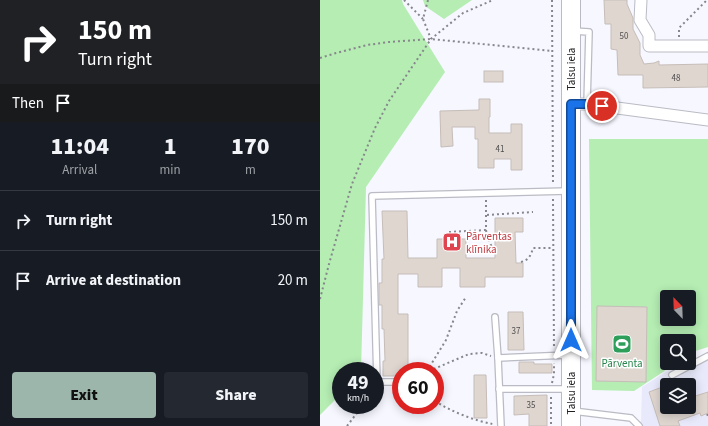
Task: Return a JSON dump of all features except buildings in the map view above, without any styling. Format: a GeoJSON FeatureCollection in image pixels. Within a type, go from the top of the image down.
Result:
{"type":"FeatureCollection","features":[{"type":"Feature","properties":{"kind":"main road","name":"Talsu iela"},"geometry":{"type":"LineString","coordinates":[[571,0],[570,30],[579,104],[562,191],[562,355],[570,389],[571,418]]}},
{"type":"Feature","properties":{"kind":"street"},"geometry":{"type":"LineString","coordinates":[[640,0],[640,20],[649,35],[649,46],[708,46]]}},
{"type":"Feature","properties":{"kind":"street"},"geometry":{"type":"LineString","coordinates":[[579,104],[708,120]]}},
{"type":"Feature","properties":{"kind":"lane"},"geometry":{"type":"LineString","coordinates":[[392,382],[377,382],[372,196],[562,191]]}},
{"type":"Feature","properties":{"kind":"lane"},"geometry":{"type":"LineString","coordinates":[[495,317],[501,426]]}},
{"type":"Feature","properties":{"kind":"lane"},"geometry":{"type":"LineString","coordinates":[[498,358],[562,355]]}},
{"type":"Feature","properties":{"kind":"lane"},"geometry":{"type":"LineString","coordinates":[[672,375],[708,356]]}},
{"type":"Feature","properties":{"kind":"lane"},"geometry":{"type":"LineString","coordinates":[[499,389],[570,389]]}},
{"type":"Feature","properties":{"kind":"lane"},"geometry":{"type":"LineString","coordinates":[[571,418],[631,418],[639,426]]}},
{"type":"Feature","properties":{"kind":"path"},"geometry":{"type":"LineString","coordinates":[[404,0],[423,19],[431,39]]}},
{"type":"Feature","properties":{"kind":"path"},"geometry":{"type":"LineString","coordinates":[[423,19],[428,0]]}},
{"type":"Feature","properties":{"kind":"path"},"geometry":{"type":"LineString","coordinates":[[320,299],[352,184],[375,128],[389,101],[431,39],[463,13],[493,0]]}},
{"type":"Feature","properties":{"kind":"path"},"geometry":{"type":"LineString","coordinates":[[552,0],[552,51],[562,191],[553,248],[562,355],[554,374],[551,389],[552,426]]}},
{"type":"Feature","properties":{"kind":"path"},"geometry":{"type":"LineString","coordinates":[[680,46],[679,28],[707,0]]}},
{"type":"Feature","properties":{"kind":"path"},"geometry":{"type":"LineString","coordinates":[[320,58],[336,52],[389,42],[431,39],[552,51]]}},
{"type":"Feature","properties":{"kind":"path"},"geometry":{"type":"LineString","coordinates":[[486,193],[486,230],[494,252]]}},
{"type":"Feature","properties":{"kind":"path"},"geometry":{"type":"LineString","coordinates":[[486,215],[533,212]]}},
{"type":"Feature","properties":{"kind":"path"},"geometry":{"type":"LineString","coordinates":[[449,232],[486,230]]}},
{"type":"Feature","properties":{"kind":"path"},"geometry":{"type":"LineString","coordinates":[[521,262],[528,259],[532,254],[533,248],[553,248]]}},
{"type":"Feature","properties":{"kind":"path"},"geometry":{"type":"LineString","coordinates":[[433,362],[446,340],[457,311],[466,297]]}},
{"type":"Feature","properties":{"kind":"path"},"geometry":{"type":"LineString","coordinates":[[444,364],[469,354],[482,353],[498,358]]}},
{"type":"Feature","properties":{"kind":"path"},"geometry":{"type":"LineString","coordinates":[[444,406],[462,415],[501,426]]}},
{"type":"Feature","properties":{"kind":"path"},"geometry":{"type":"LineString","coordinates":[[348,426],[357,414]]}},
{"type":"Feature","properties":{"kind":"shaded area"},"geometry":{"type":"Polygon","coordinates":[[[708,357],[708,426],[635,426],[641,421],[642,387],[664,373],[672,370],[696,370],[696,361],[708,357]]]}},
{"type":"Feature","properties":{"kind":"green space"},"geometry":{"type":"Polygon","coordinates":[[[320,0],[402,0],[445,72],[366,187],[361,362],[332,362],[332,403],[320,415],[320,0]]]}},
{"type":"Feature","properties":{"kind":"green space"},"geometry":{"type":"Polygon","coordinates":[[[423,0],[472,0],[444,19],[425,6],[423,0]]]}},
{"type":"Feature","properties":{"kind":"green space"},"geometry":{"type":"Polygon","coordinates":[[[589,139],[708,139],[708,347],[696,351],[696,334],[660,334],[660,370],[665,370],[634,391],[592,390],[589,139]]]}},
{"type":"Feature","properties":{"kind":"place","name":"Pārventas klīnika"},"geometry":{"type":"Point","coordinates":[452,242]}},
{"type":"Feature","properties":{"kind":"place","name":"Pārventa"},"geometry":{"type":"Point","coordinates":[622,344]}},
{"type":"Feature","properties":{"kind":"route"},"geometry":{"type":"LineString","coordinates":[[571,340],[571,104],[602,106]]}}]}
